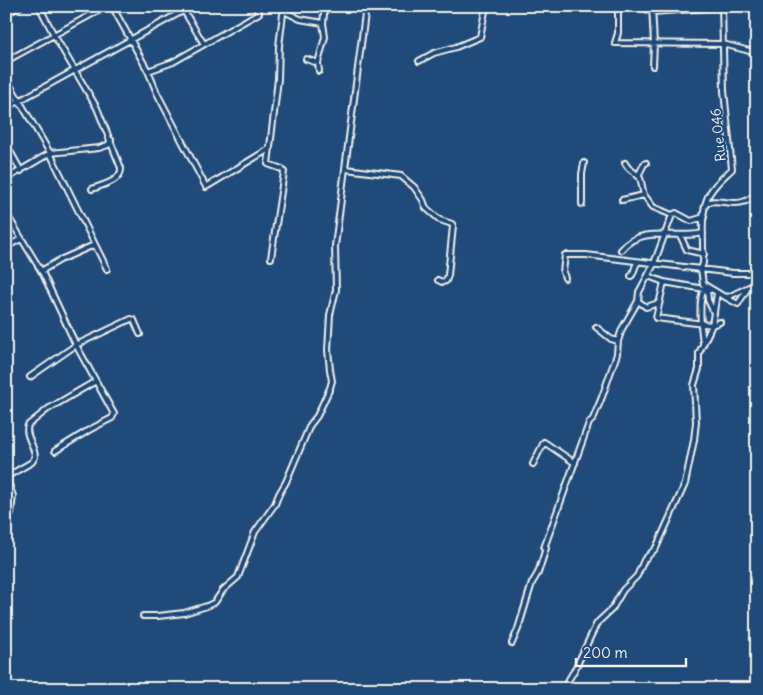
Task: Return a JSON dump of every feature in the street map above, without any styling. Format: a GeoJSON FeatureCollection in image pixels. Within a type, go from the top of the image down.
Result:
{"type":"FeatureCollection","features":[{"type":"Feature","properties":{"kind":"street"},"geometry":{"type":"LineString","coordinates":[[6,14],[22,6]]}},
{"type":"Feature","properties":{"kind":"street"},"geometry":{"type":"LineString","coordinates":[[39,6],[54,36],[96,108],[111,140],[121,173],[118,178],[92,189]]}},
{"type":"Feature","properties":{"kind":"street"},"geometry":{"type":"LineString","coordinates":[[6,61],[107,6]]}},
{"type":"Feature","properties":{"kind":"street"},"geometry":{"type":"LineString","coordinates":[[112,6],[132,40],[157,93],[206,187],[269,149]]}},
{"type":"Feature","properties":{"kind":"street"},"geometry":{"type":"LineString","coordinates":[[6,108],[132,40],[183,8],[192,6]]}},
{"type":"Feature","properties":{"kind":"street"},"geometry":{"type":"LineString","coordinates":[[148,71],[173,62],[259,13],[255,6]]}},
{"type":"Feature","properties":{"kind":"street"},"geometry":{"type":"LineString","coordinates":[[319,71],[318,63],[325,37],[323,23],[325,6]]}},
{"type":"Feature","properties":{"kind":"street"},"geometry":{"type":"LineString","coordinates":[[143,616],[184,613],[207,606],[215,602],[223,590],[238,576],[255,532],[275,504],[310,425],[325,401],[332,381],[328,350],[330,315],[336,290],[335,246],[337,222],[346,169],[366,6]]}},
{"type":"Feature","properties":{"kind":"street"},"geometry":{"type":"LineString","coordinates":[[419,61],[434,53],[456,47],[480,37],[486,6]]}},
{"type":"Feature","properties":{"kind":"street"},"geometry":{"type":"LineString","coordinates":[[652,6],[653,66]]}},
{"type":"Feature","properties":{"kind":"street"},"geometry":{"type":"LineString","coordinates":[[722,7],[652,12],[644,8],[618,7],[618,33],[615,43],[723,44],[757,53]]}},
{"type":"Feature","properties":{"kind":"street","name":"Rue 046"},"geometry":{"type":"LineString","coordinates":[[701,269],[704,254],[703,233],[707,198],[715,186],[732,168],[724,91],[722,7]]}},
{"type":"Feature","properties":{"kind":"street"},"geometry":{"type":"LineString","coordinates":[[183,8],[204,44]]}},
{"type":"Feature","properties":{"kind":"street"},"geometry":{"type":"LineString","coordinates":[[271,258],[284,172],[282,169],[268,164],[284,9],[300,19],[323,23]]}},
{"type":"Feature","properties":{"kind":"street"},"geometry":{"type":"LineString","coordinates":[[306,59],[318,63]]}},
{"type":"Feature","properties":{"kind":"street"},"geometry":{"type":"LineString","coordinates":[[6,78],[50,153],[107,270]]}},
{"type":"Feature","properties":{"kind":"street"},"geometry":{"type":"LineString","coordinates":[[6,179],[50,153],[99,148],[108,145],[111,140]]}},
{"type":"Feature","properties":{"kind":"street"},"geometry":{"type":"LineString","coordinates":[[6,144],[21,170]]}},
{"type":"Feature","properties":{"kind":"street"},"geometry":{"type":"LineString","coordinates":[[582,204],[584,163]]}},
{"type":"Feature","properties":{"kind":"street"},"geometry":{"type":"LineString","coordinates":[[626,163],[628,170],[638,176],[644,194],[653,208],[672,215],[676,213],[694,221],[704,217]]}},
{"type":"Feature","properties":{"kind":"street"},"geometry":{"type":"LineString","coordinates":[[638,176],[646,163]]}},
{"type":"Feature","properties":{"kind":"street"},"geometry":{"type":"LineString","coordinates":[[346,169],[401,176],[414,187],[426,208],[440,220],[452,224],[448,275],[446,281],[438,280]]}},
{"type":"Feature","properties":{"kind":"street"},"geometry":{"type":"LineString","coordinates":[[705,205],[711,201],[742,203],[757,192]]}},
{"type":"Feature","properties":{"kind":"street"},"geometry":{"type":"LineString","coordinates":[[622,200],[644,194]]}},
{"type":"Feature","properties":{"kind":"street"},"geometry":{"type":"LineString","coordinates":[[6,214],[41,271],[76,345],[114,414],[112,418],[55,451]]}},
{"type":"Feature","properties":{"kind":"street"},"geometry":{"type":"LineString","coordinates":[[512,643],[532,583],[542,564],[545,547],[589,423],[593,419],[602,397],[616,354],[618,341],[627,319],[638,302],[639,292],[648,276],[672,215]]}},
{"type":"Feature","properties":{"kind":"street"},"geometry":{"type":"LineString","coordinates":[[621,250],[629,240],[646,236],[703,233]]}},
{"type":"Feature","properties":{"kind":"street"},"geometry":{"type":"LineString","coordinates":[[680,235],[687,250],[704,254]]}},
{"type":"Feature","properties":{"kind":"street"},"geometry":{"type":"LineString","coordinates":[[6,247],[22,239]]}},
{"type":"Feature","properties":{"kind":"street"},"geometry":{"type":"LineString","coordinates":[[41,271],[60,260],[94,245]]}},
{"type":"Feature","properties":{"kind":"street"},"geometry":{"type":"LineString","coordinates":[[565,278],[563,272],[565,255],[586,255],[733,273],[757,273]]}},
{"type":"Feature","properties":{"kind":"street"},"geometry":{"type":"LineString","coordinates":[[631,276],[634,266],[638,262]]}},
{"type":"Feature","properties":{"kind":"street"},"geometry":{"type":"LineString","coordinates":[[701,269],[703,284],[738,304],[748,288]]}},
{"type":"Feature","properties":{"kind":"street"},"geometry":{"type":"LineString","coordinates":[[648,276],[664,282],[714,291]]}},
{"type":"Feature","properties":{"kind":"street"},"geometry":{"type":"LineString","coordinates":[[664,282],[656,318],[712,325],[720,322]]}},
{"type":"Feature","properties":{"kind":"street"},"geometry":{"type":"LineString","coordinates":[[723,296],[728,297],[756,283]]}},
{"type":"Feature","properties":{"kind":"street"},"geometry":{"type":"LineString","coordinates":[[705,289],[714,314]]}},
{"type":"Feature","properties":{"kind":"street"},"geometry":{"type":"LineString","coordinates":[[703,343],[701,304],[705,289]]}},
{"type":"Feature","properties":{"kind":"street"},"geometry":{"type":"LineString","coordinates":[[563,689],[574,672],[597,623],[612,609],[623,590],[637,576],[644,560],[656,548],[685,484],[695,428],[694,385],[699,369],[699,353],[712,325],[714,291]]}},
{"type":"Feature","properties":{"kind":"street"},"geometry":{"type":"LineString","coordinates":[[638,302],[646,307],[658,303]]}},
{"type":"Feature","properties":{"kind":"street"},"geometry":{"type":"LineString","coordinates":[[30,377],[76,345],[130,319],[134,320],[140,334]]}},
{"type":"Feature","properties":{"kind":"street"},"geometry":{"type":"LineString","coordinates":[[596,328],[618,341]]}},
{"type":"Feature","properties":{"kind":"street"},"geometry":{"type":"LineString","coordinates":[[11,513],[13,496],[6,476],[32,462],[35,457],[33,443],[28,434],[28,425],[48,409],[96,381]]}},
{"type":"Feature","properties":{"kind":"street"},"geometry":{"type":"LineString","coordinates":[[533,464],[544,442],[575,463]]}}]}
